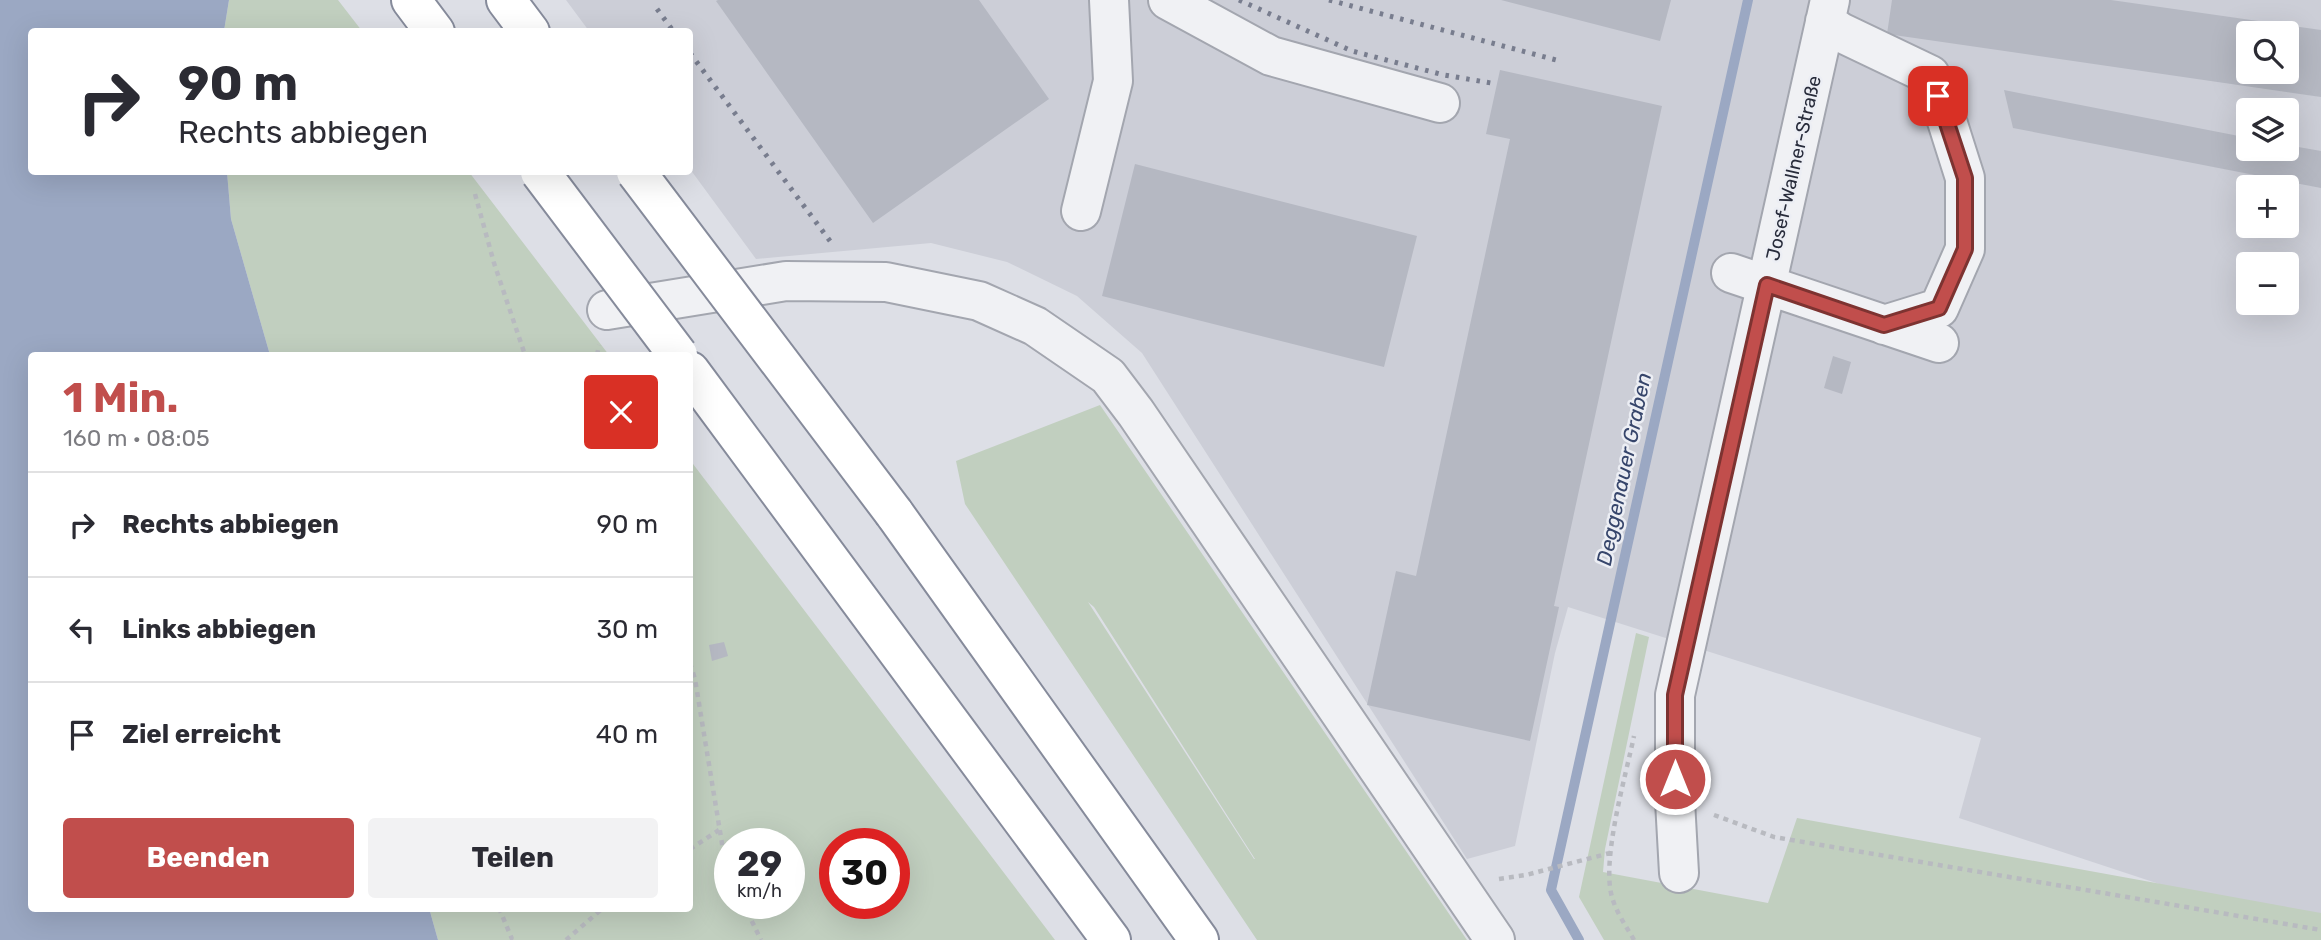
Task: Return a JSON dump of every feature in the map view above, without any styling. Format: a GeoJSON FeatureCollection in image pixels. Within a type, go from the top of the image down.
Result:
{"type":"FeatureCollection","features":[{"type":"Feature","properties":{"kind":"highway"},"geometry":{"type":"LineString","coordinates":[[411,0],[432,28]]}},
{"type":"Feature","properties":{"kind":"highway"},"geometry":{"type":"LineString","coordinates":[[506,0],[527,28]]}},
{"type":"Feature","properties":{"kind":"highway"},"geometry":{"type":"LineString","coordinates":[[542,175],[676,352]]}},
{"type":"Feature","properties":{"kind":"highway"},"geometry":{"type":"LineString","coordinates":[[638,175],[894,513],[1199,940]]}},
{"type":"Feature","properties":{"kind":"highway"},"geometry":{"type":"LineString","coordinates":[[693,375],[1111,940]]}},
{"type":"Feature","properties":{"kind":"street"},"geometry":{"type":"LineString","coordinates":[[1081,211],[1113,81],[1109,0]]}},
{"type":"Feature","properties":{"kind":"street"},"geometry":{"type":"LineString","coordinates":[[1168,0],[1271,56],[1440,103]]}},
{"type":"Feature","properties":{"kind":"street"},"geometry":{"type":"LineString","coordinates":[[1828,10],[1840,32],[1930,75],[1965,178],[1965,249],[1939,308],[1884,325]]}},
{"type":"Feature","properties":{"kind":"street","name":"Josef-Wallner-Straße"},"geometry":{"type":"LineString","coordinates":[[1679,873],[1675,801],[1675,695],[1828,10]]}},
{"type":"Feature","properties":{"kind":"street"},"geometry":{"type":"LineString","coordinates":[[1731,273],[1939,343]]}},
{"type":"Feature","properties":{"kind":"street"},"geometry":{"type":"LineString","coordinates":[[607,310],[786,281],[886,282],[979,301],[1035,326],[1108,376],[1495,940]]}},
{"type":"Feature","properties":{"kind":"path"},"geometry":{"type":"LineString","coordinates":[[475,194],[494,263],[524,352]]}},
{"type":"Feature","properties":{"kind":"path"},"geometry":{"type":"LineString","coordinates":[[693,686],[719,828]]}},
{"type":"Feature","properties":{"kind":"path"},"geometry":{"type":"LineString","coordinates":[[1675,801],[1774,836],[2321,930]]}},
{"type":"Feature","properties":{"kind":"path"},"geometry":{"type":"LineString","coordinates":[[693,847],[714,833]]}},
{"type":"Feature","properties":{"kind":"path"},"geometry":{"type":"LineString","coordinates":[[1525,876],[1595,858],[1611,850],[1611,894],[1618,913],[1634,940]]}},
{"type":"Feature","properties":{"kind":"path"},"geometry":{"type":"LineString","coordinates":[[501,912],[512,939],[516,940]]}},
{"type":"Feature","properties":{"kind":"path"},"geometry":{"type":"LineString","coordinates":[[566,940],[598,912]]}},
{"type":"Feature","properties":{"kind":"path"},"geometry":{"type":"LineString","coordinates":[[751,919],[761,940]]}},
{"type":"Feature","properties":{"kind":"shaded area"},"geometry":{"type":"Polygon","coordinates":[[[566,0],[2321,0],[2321,913],[2302,931],[1959,818],[1981,738],[1568,607],[1555,653],[1515,846],[1467,859],[1142,353],[1077,296],[1007,262],[931,243],[756,259],[693,173],[693,28],[587,28],[566,0]]]}},
{"type":"Feature","properties":{"kind":"green space"},"geometry":{"type":"Polygon","coordinates":[[[229,0],[338,0],[360,28],[224,28],[229,0]]]}},
{"type":"Feature","properties":{"kind":"green space"},"geometry":{"type":"Polygon","coordinates":[[[227,175],[471,175],[607,352],[269,352],[231,219],[227,175]]]}},
{"type":"Feature","properties":{"kind":"green space"},"geometry":{"type":"Polygon","coordinates":[[[1100,405],[1467,940],[1257,940],[965,504],[956,461],[1100,405]],[[1088,602],[1255,859],[1094,607],[1088,602]]]}},
{"type":"Feature","properties":{"kind":"green space"},"geometry":{"type":"Polygon","coordinates":[[[693,464],[1055,940],[438,940],[430,912],[693,912],[693,464]]]}},
{"type":"Feature","properties":{"kind":"green space"},"geometry":{"type":"Polygon","coordinates":[[[1636,633],[1649,637],[1605,849],[1603,872],[1768,903],[1797,818],[2321,913],[2321,940],[1604,940],[1579,897],[1636,633]]]}},
{"type":"Feature","properties":{"kind":"water"},"geometry":{"type":"Polygon","coordinates":[[[0,0],[229,0],[224,28],[28,28],[28,175],[227,175],[231,219],[269,352],[28,352],[28,912],[430,912],[438,940],[0,940],[0,0]]]}},
{"type":"Feature","properties":{"kind":"building"},"geometry":{"type":"Polygon","coordinates":[[[979,0],[1049,99],[873,223],[716,1],[979,0]]]}},
{"type":"Feature","properties":{"kind":"building"},"geometry":{"type":"Polygon","coordinates":[[[1501,0],[1671,0],[1660,41],[1501,0]]]}},
{"type":"Feature","properties":{"kind":"building"},"geometry":{"type":"Polygon","coordinates":[[[1892,0],[2111,0],[2258,21],[2236,21],[2236,84],[2299,84],[2299,27],[2321,30],[2321,97],[1887,34],[1892,0]]]}},
{"type":"Feature","properties":{"kind":"building"},"geometry":{"type":"Polygon","coordinates":[[[1500,70],[1662,106],[1554,606],[1559,607],[1530,741],[1367,705],[1396,571],[1416,576],[1510,139],[1486,134],[1500,70]]]}},
{"type":"Feature","properties":{"kind":"building"},"geometry":{"type":"Polygon","coordinates":[[[2004,90],[2236,135],[2236,161],[2299,161],[2299,147],[2321,151],[2321,188],[2299,184],[2299,175],[2254,175],[2013,128],[2004,90]]]}},
{"type":"Feature","properties":{"kind":"building"},"geometry":{"type":"Polygon","coordinates":[[[1135,164],[1417,236],[1384,367],[1102,296],[1135,164]]]}},
{"type":"Feature","properties":{"kind":"building"},"geometry":{"type":"Polygon","coordinates":[[[1833,356],[1851,362],[1842,394],[1824,388],[1833,356]]]}},
{"type":"Feature","properties":{"kind":"building"},"geometry":{"type":"Polygon","coordinates":[[[724,642],[728,656],[712,661],[709,645],[724,642]]]}},
{"type":"Feature","properties":{"kind":"waterway","name":"Deggenauer Graben"},"geometry":{"type":"LineString","coordinates":[[1579,940],[1551,890],[1748,0]]}},
{"type":"Feature","properties":{"kind":"railway"},"geometry":{"type":"LineString","coordinates":[[1239,0],[1352,51],[1444,75],[1497,84]]}},
{"type":"Feature","properties":{"kind":"railway"},"geometry":{"type":"LineString","coordinates":[[1329,0],[1560,61]]}},
{"type":"Feature","properties":{"kind":"railway"},"geometry":{"type":"LineString","coordinates":[[657,9],[671,28]]}},
{"type":"Feature","properties":{"kind":"railway"},"geometry":{"type":"LineString","coordinates":[[693,57],[833,245]]}},
{"type":"Feature","properties":{"kind":"route"},"geometry":{"type":"LineString","coordinates":[[1675,779],[1675,695],[1767,285],[1884,325],[1939,308],[1965,249],[1965,178],[1938,96]]}}]}
